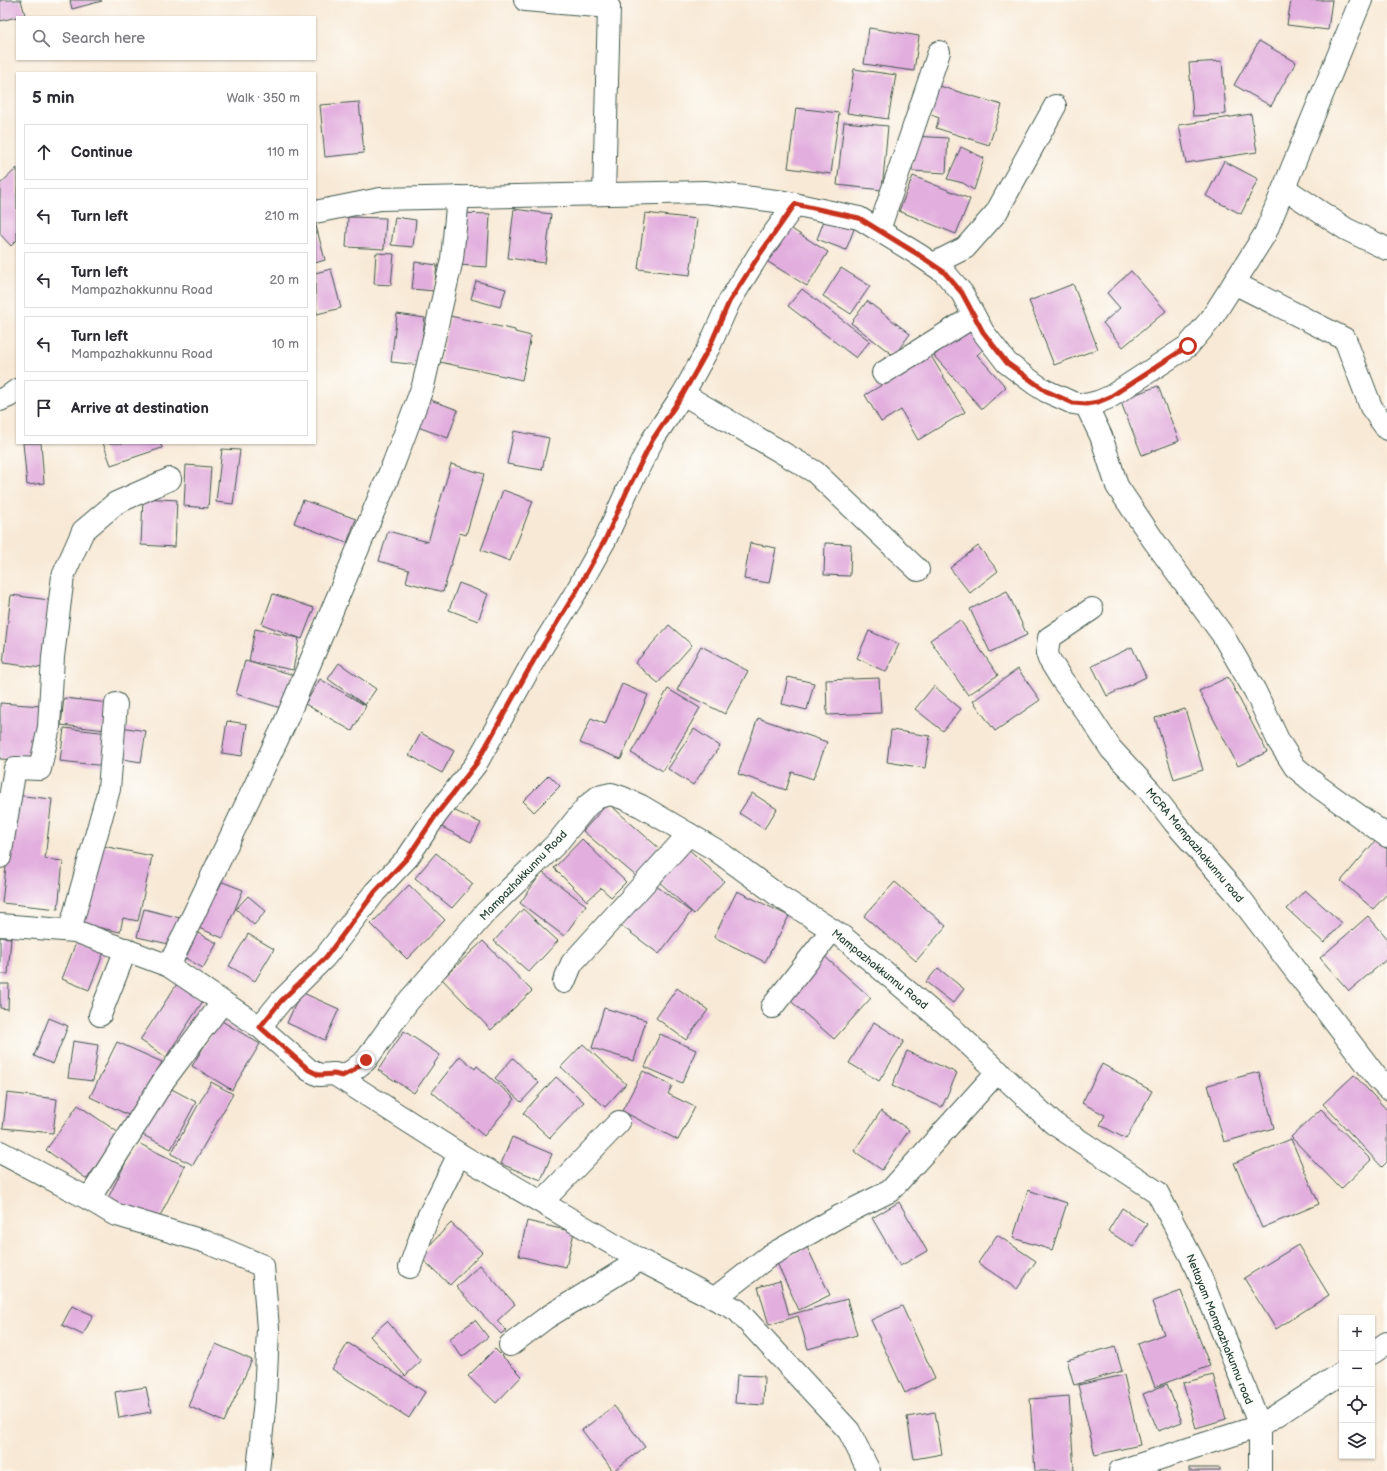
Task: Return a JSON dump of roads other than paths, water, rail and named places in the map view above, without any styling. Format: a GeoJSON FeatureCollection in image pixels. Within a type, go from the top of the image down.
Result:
{"type":"FeatureCollection","features":[{"type":"Feature","properties":{"kind":"street"},"geometry":{"type":"LineString","coordinates":[[525,0],[609,7],[604,194]]}},
{"type":"Feature","properties":{"kind":"street"},"geometry":{"type":"LineString","coordinates":[[316,212],[380,199],[705,192],[795,204],[859,218],[944,272],[962,293],[983,332],[1007,363],[1046,391],[1073,403],[1086,404],[1098,402],[1110,397],[1188,346],[1211,319],[1265,234],[1361,0]]}},
{"type":"Feature","properties":{"kind":"street"},"geometry":{"type":"LineString","coordinates":[[879,230],[939,52]]}},
{"type":"Feature","properties":{"kind":"street"},"geometry":{"type":"LineString","coordinates":[[933,264],[965,248],[996,213],[1055,106]]}},
{"type":"Feature","properties":{"kind":"street"},"geometry":{"type":"LineString","coordinates":[[1284,188],[1346,229],[1387,249]]}},
{"type":"Feature","properties":{"kind":"street"},"geometry":{"type":"LineString","coordinates":[[169,966],[284,725],[393,465],[423,386],[452,259],[458,197]]}},
{"type":"Feature","properties":{"kind":"street"},"geometry":{"type":"LineString","coordinates":[[260,1027],[281,1001],[326,957],[375,892],[408,857],[436,815],[476,764],[534,660],[576,592],[605,540],[653,439],[683,394],[709,348],[729,302],[795,204]]}},
{"type":"Feature","properties":{"kind":"street"},"geometry":{"type":"LineString","coordinates":[[1234,283],[1345,339],[1370,407],[1387,429]]}},
{"type":"Feature","properties":{"kind":"street"},"geometry":{"type":"LineString","coordinates":[[884,373],[974,316]]}},
{"type":"Feature","properties":{"kind":"street"},"geometry":{"type":"LineString","coordinates":[[0,400],[16,391]]}},
{"type":"Feature","properties":{"kind":"street"},"geometry":{"type":"LineString","coordinates":[[683,394],[815,472],[918,570]]}},
{"type":"Feature","properties":{"kind":"street"},"geometry":{"type":"LineString","coordinates":[[1086,404],[1101,436],[1117,486],[1154,541],[1222,634],[1255,691],[1279,742],[1295,767],[1319,787],[1387,836]]}},
{"type":"Feature","properties":{"kind":"street"},"geometry":{"type":"LineString","coordinates":[[0,857],[15,768],[40,770],[49,727],[53,657],[63,576],[83,531],[116,503],[170,479]]}},
{"type":"Feature","properties":{"kind":"street","name":"MCRA Mampazhakunnu road"},"geometry":{"type":"LineString","coordinates":[[1092,609],[1049,638],[1047,653],[1049,660],[1111,749],[1150,791],[1174,822],[1237,894],[1378,1079],[1387,1088]]}},
{"type":"Feature","properties":{"kind":"street"},"geometry":{"type":"LineString","coordinates":[[70,930],[109,789],[116,704]]}},
{"type":"Feature","properties":{"kind":"street","name":"Mampazhakkunnu Road"},"geometry":{"type":"LineString","coordinates":[[0,925],[75,931],[169,966],[222,1003],[260,1027],[309,1070],[319,1075],[334,1074],[342,1076],[352,1071],[366,1060],[406,1004],[485,913],[557,843],[587,806],[598,797],[611,794],[623,798],[716,850],[779,896],[843,937],[958,1033],[1054,1123],[1157,1192]]}},
{"type":"Feature","properties":{"kind":"street"},"geometry":{"type":"LineString","coordinates":[[564,982],[572,963],[689,834]]}},
{"type":"Feature","properties":{"kind":"street"},"geometry":{"type":"LineString","coordinates":[[772,1007],[832,930]]}},
{"type":"Feature","properties":{"kind":"street"},"geometry":{"type":"LineString","coordinates":[[100,1015],[126,949]]}},
{"type":"Feature","properties":{"kind":"street"},"geometry":{"type":"LineString","coordinates":[[88,1199],[164,1080],[222,1003]]}},
{"type":"Feature","properties":{"kind":"street"},"geometry":{"type":"LineString","coordinates":[[716,1298],[769,1256],[840,1216],[890,1191],[998,1071]]}},
{"type":"Feature","properties":{"kind":"street"},"geometry":{"type":"LineString","coordinates":[[334,1074],[459,1154],[640,1260],[737,1310],[849,1431],[869,1471]]}},
{"type":"Feature","properties":{"kind":"street"},"geometry":{"type":"LineString","coordinates":[[542,1202],[619,1122]]}},
{"type":"Feature","properties":{"kind":"street"},"geometry":{"type":"LineString","coordinates":[[0,1152],[114,1214],[206,1242],[263,1266],[268,1329],[265,1399],[258,1471]]}},
{"type":"Feature","properties":{"kind":"street"},"geometry":{"type":"LineString","coordinates":[[410,1267],[427,1219],[459,1154]]}},
{"type":"Feature","properties":{"kind":"street","name":"Nettayam Mampazhakunnu road"},"geometry":{"type":"LineString","coordinates":[[1157,1192],[1197,1268],[1260,1426],[1260,1471]]}},
{"type":"Feature","properties":{"kind":"street"},"geometry":{"type":"LineString","coordinates":[[510,1345],[546,1318],[640,1260]]}},
{"type":"Feature","properties":{"kind":"street"},"geometry":{"type":"LineString","coordinates":[[1375,1351],[1387,1343]]}},
{"type":"Feature","properties":{"kind":"street"},"geometry":{"type":"LineString","coordinates":[[1120,1471],[1260,1426],[1339,1375]]}}]}
